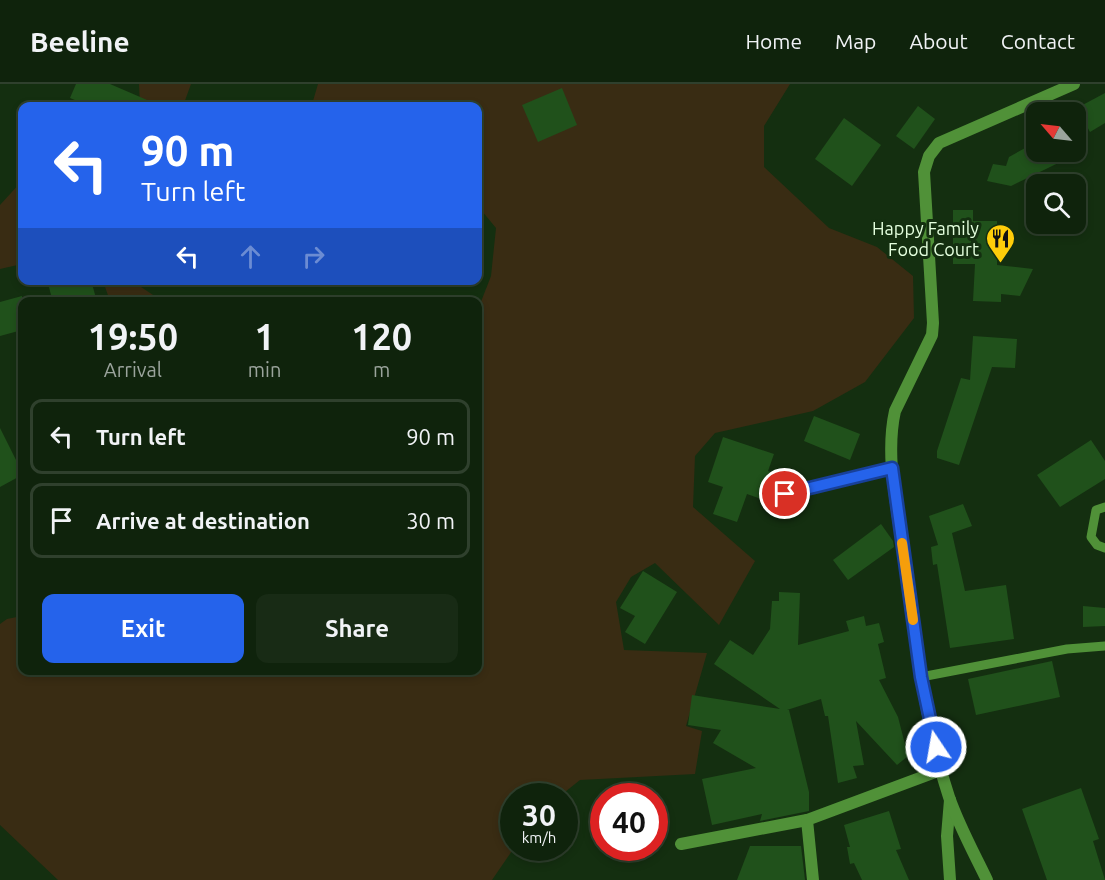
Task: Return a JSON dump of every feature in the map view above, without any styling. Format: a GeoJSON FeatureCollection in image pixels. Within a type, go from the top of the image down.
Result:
{"type":"FeatureCollection","features":[{"type":"Feature","properties":{"kind":"street"},"geometry":{"type":"LineString","coordinates":[[987,880],[950,800],[941,770],[921,677],[892,468],[893,420],[895,411],[932,335],[924,172],[928,156],[939,143],[1074,84]]}},
{"type":"Feature","properties":{"kind":"street"},"geometry":{"type":"LineString","coordinates":[[681,844],[807,820],[941,770]]}},
{"type":"Feature","properties":{"kind":"street"},"geometry":{"type":"LineString","coordinates":[[950,800],[947,836],[950,880]]}},
{"type":"Feature","properties":{"kind":"street"},"geometry":{"type":"LineString","coordinates":[[807,820],[813,880]]}},
{"type":"Feature","properties":{"kind":"lane"},"geometry":{"type":"LineString","coordinates":[[785,494],[892,468]]}},
{"type":"Feature","properties":{"kind":"lane"},"geometry":{"type":"LineString","coordinates":[[1105,507],[1096,510],[1091,537],[1097,545],[1105,548]]}},
{"type":"Feature","properties":{"kind":"lane"},"geometry":{"type":"LineString","coordinates":[[921,677],[1067,649],[1105,646]]}},
{"type":"Feature","properties":{"kind":"shaded area"},"geometry":{"type":"Polygon","coordinates":[[[139,84],[191,84],[184,102],[140,102],[139,84]]]}},
{"type":"Feature","properties":{"kind":"shaded area"},"geometry":{"type":"Polygon","coordinates":[[[318,84],[790,84],[764,126],[764,167],[829,228],[877,247],[913,276],[914,318],[865,382],[813,411],[715,433],[695,456],[693,507],[755,561],[719,625],[655,563],[631,577],[616,602],[624,650],[707,653],[686,726],[702,731],[695,774],[580,780],[576,783],[500,783],[500,861],[505,861],[492,880],[58,880],[0,825],[0,624],[7,619],[18,617],[18,675],[482,675],[482,299],[491,276],[496,228],[482,211],[482,102],[313,102],[318,84]]]}},
{"type":"Feature","properties":{"kind":"shaded area"},"geometry":{"type":"Polygon","coordinates":[[[18,185],[18,265],[0,269],[0,205],[18,185]]]}},
{"type":"Feature","properties":{"kind":"shaded area"},"geometry":{"type":"Polygon","coordinates":[[[104,285],[138,285],[156,297],[109,297],[104,285]]]}},
{"type":"Feature","properties":{"kind":"building"},"geometry":{"type":"Polygon","coordinates":[[[76,84],[110,84],[152,102],[80,102],[70,98],[76,84]]]}},
{"type":"Feature","properties":{"kind":"building"},"geometry":{"type":"Polygon","coordinates":[[[562,88],[577,125],[538,142],[522,105],[562,88]]]}},
{"type":"Feature","properties":{"kind":"building"},"geometry":{"type":"Polygon","coordinates":[[[1105,93],[1105,123],[1090,132],[1086,125],[1086,103],[1105,93]]]}},
{"type":"Feature","properties":{"kind":"building"},"geometry":{"type":"Polygon","coordinates":[[[918,106],[935,119],[914,149],[896,136],[918,106]]]}},
{"type":"Feature","properties":{"kind":"building"},"geometry":{"type":"Polygon","coordinates":[[[844,118],[881,145],[852,186],[815,159],[844,118]]]}},
{"type":"Feature","properties":{"kind":"building"},"geometry":{"type":"Polygon","coordinates":[[[1026,148],[1026,162],[1060,162],[1036,174],[1026,174],[1026,179],[1011,186],[987,181],[993,164],[1006,166],[1009,157],[1026,148]]]}},
{"type":"Feature","properties":{"kind":"building"},"geometry":{"type":"Polygon","coordinates":[[[953,210],[973,210],[973,221],[997,221],[997,265],[1033,269],[1020,296],[1001,294],[1001,302],[973,301],[975,264],[953,264],[953,210]]]}},
{"type":"Feature","properties":{"kind":"building"},"geometry":{"type":"Polygon","coordinates":[[[48,285],[92,285],[96,297],[52,297],[48,285]]]}},
{"type":"Feature","properties":{"kind":"building"},"geometry":{"type":"Polygon","coordinates":[[[18,297],[18,331],[0,336],[0,302],[18,297]]]}},
{"type":"Feature","properties":{"kind":"building"},"geometry":{"type":"Polygon","coordinates":[[[973,336],[1017,339],[1015,368],[992,367],[959,465],[937,458],[937,451],[961,378],[970,380],[973,336]]]}},
{"type":"Feature","properties":{"kind":"building"},"geometry":{"type":"Polygon","coordinates":[[[814,416],[860,434],[850,460],[804,441],[814,416]]]}},
{"type":"Feature","properties":{"kind":"building"},"geometry":{"type":"Polygon","coordinates":[[[0,428],[18,464],[18,477],[0,487],[0,428]]]}},
{"type":"Feature","properties":{"kind":"building"},"geometry":{"type":"Polygon","coordinates":[[[723,437],[774,454],[768,471],[779,475],[770,502],[747,494],[737,522],[713,514],[723,487],[708,482],[723,437]]]}},
{"type":"Feature","properties":{"kind":"building"},"geometry":{"type":"Polygon","coordinates":[[[1091,440],[1105,461],[1105,479],[1060,507],[1037,475],[1091,440]]]}},
{"type":"Feature","properties":{"kind":"building"},"geometry":{"type":"Polygon","coordinates":[[[963,504],[972,526],[952,533],[965,591],[1006,585],[1014,639],[950,648],[937,564],[933,565],[931,547],[938,545],[929,516],[963,504]]]}},
{"type":"Feature","properties":{"kind":"building"},"geometry":{"type":"Polygon","coordinates":[[[881,524],[893,541],[894,547],[848,580],[833,560],[881,524]]]}},
{"type":"Feature","properties":{"kind":"building"},"geometry":{"type":"Polygon","coordinates":[[[643,571],[677,592],[645,644],[625,632],[635,616],[620,608],[643,571]]]}},
{"type":"Feature","properties":{"kind":"building"},"geometry":{"type":"Polygon","coordinates":[[[779,592],[800,593],[798,645],[849,631],[846,621],[864,616],[866,626],[879,623],[884,642],[878,644],[886,678],[879,680],[898,717],[908,756],[897,765],[856,721],[864,765],[853,766],[857,778],[838,783],[828,716],[825,716],[821,699],[787,710],[789,710],[809,792],[809,811],[760,821],[762,814],[712,825],[702,779],[756,768],[713,743],[721,730],[688,725],[692,695],[780,709],[714,664],[730,640],[753,655],[770,629],[772,601],[779,601],[779,592]]]}},
{"type":"Feature","properties":{"kind":"building"},"geometry":{"type":"Polygon","coordinates":[[[1083,606],[1105,608],[1105,626],[1083,627],[1083,606]]]}},
{"type":"Feature","properties":{"kind":"building"},"geometry":{"type":"Polygon","coordinates":[[[1052,661],[1060,697],[976,715],[968,679],[1052,661]]]}},
{"type":"Feature","properties":{"kind":"building"},"geometry":{"type":"Polygon","coordinates":[[[1081,788],[1099,839],[1093,841],[1105,880],[1047,880],[1022,809],[1081,788]]]}},
{"type":"Feature","properties":{"kind":"building"},"geometry":{"type":"Polygon","coordinates":[[[889,811],[901,849],[896,850],[909,880],[862,880],[854,863],[850,864],[847,847],[850,847],[844,825],[889,811]]]}},
{"type":"Feature","properties":{"kind":"building"},"geometry":{"type":"Polygon","coordinates":[[[750,846],[801,846],[805,880],[737,880],[750,846]]]}},
{"type":"Feature","properties":{"kind":"slow traffic"},"geometry":{"type":"LineString","coordinates":[[902,543],[913,620]]}},
{"type":"Feature","properties":{"kind":"place","name":"Happy Family Food Court"},"geometry":{"type":"Point","coordinates":[1000,264]}},
{"type":"Feature","properties":{"kind":"route"},"geometry":{"type":"LineString","coordinates":[[785,494],[892,468],[921,677],[936,747]]}}]}
